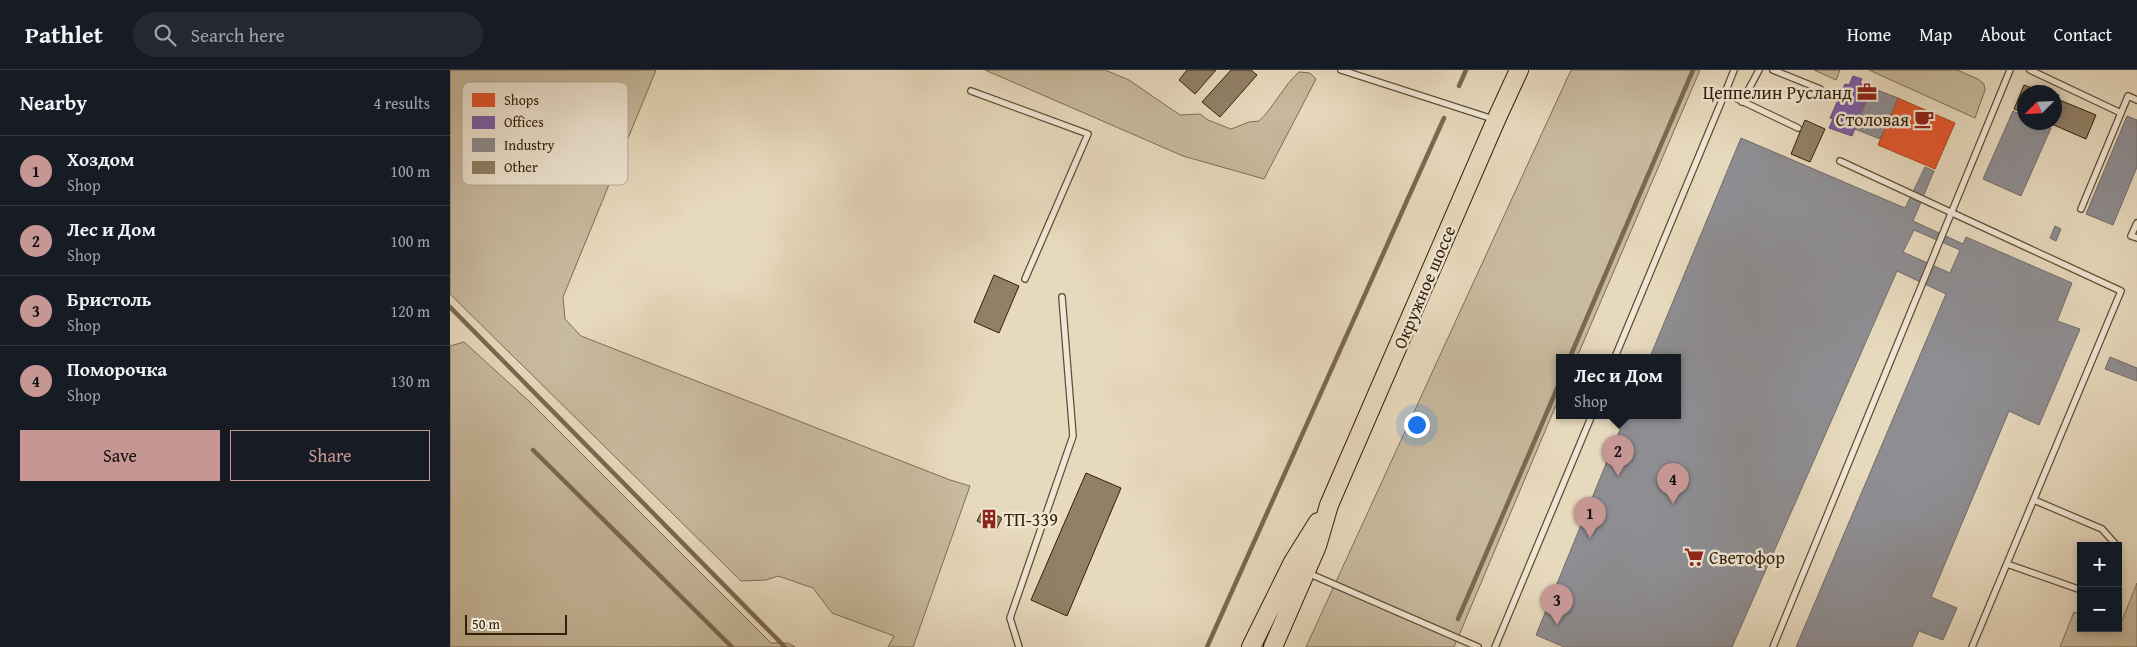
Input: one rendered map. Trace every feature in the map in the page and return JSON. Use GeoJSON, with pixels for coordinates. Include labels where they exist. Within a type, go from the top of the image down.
{"type":"FeatureCollection","features":[{"type":"Feature","properties":{"kind":"main road","name":"Окружное шоссе"},"geometry":{"type":"LineString","coordinates":[[1273,647],[1317,546],[1329,505],[1519,70]]}},
{"type":"Feature","properties":{"kind":"main road","name":"Окружное шоссе"},"geometry":{"type":"LineString","coordinates":[[1251,647],[1293,562],[1329,505]]}},
{"type":"Feature","properties":{"kind":"lane"},"geometry":{"type":"LineString","coordinates":[[1341,70],[1496,120]]}},
{"type":"Feature","properties":{"kind":"lane"},"geometry":{"type":"LineString","coordinates":[[1617,354],[1734,70]]}},
{"type":"Feature","properties":{"kind":"lane"},"geometry":{"type":"LineString","coordinates":[[1742,102],[1759,70]]}},
{"type":"Feature","properties":{"kind":"lane"},"geometry":{"type":"LineString","coordinates":[[1773,70],[1820,89]]}},
{"type":"Feature","properties":{"kind":"lane"},"geometry":{"type":"LineString","coordinates":[[1773,647],[2010,70]]}},
{"type":"Feature","properties":{"kind":"lane"},"geometry":{"type":"LineString","coordinates":[[2030,70],[2120,113]]}},
{"type":"Feature","properties":{"kind":"lane"},"geometry":{"type":"LineString","coordinates":[[971,91],[1088,134],[1025,278]]}},
{"type":"Feature","properties":{"kind":"lane"},"geometry":{"type":"LineString","coordinates":[[1725,93],[1798,128]]}},
{"type":"Feature","properties":{"kind":"lane"},"geometry":{"type":"LineString","coordinates":[[2081,210],[2128,96],[2137,100]]}},
{"type":"Feature","properties":{"kind":"lane"},"geometry":{"type":"LineString","coordinates":[[1840,161],[1952,211],[2121,291],[1972,647]]}},
{"type":"Feature","properties":{"kind":"lane"},"geometry":{"type":"LineString","coordinates":[[2137,222],[2132,236],[2137,238]]}},
{"type":"Feature","properties":{"kind":"lane"},"geometry":{"type":"LineString","coordinates":[[1019,647],[1010,618],[1073,436],[1062,297]]}},
{"type":"Feature","properties":{"kind":"lane"},"geometry":{"type":"LineString","coordinates":[[1495,647],[1590,419]]}},
{"type":"Feature","properties":{"kind":"lane"},"geometry":{"type":"LineString","coordinates":[[2034,500],[2102,530],[2113,542]]}},
{"type":"Feature","properties":{"kind":"lane"},"geometry":{"type":"LineString","coordinates":[[2007,564],[2077,589]]}},
{"type":"Feature","properties":{"kind":"lane"},"geometry":{"type":"LineString","coordinates":[[1306,572],[1478,647]]}},
{"type":"Feature","properties":{"kind":"shaded area"},"geometry":{"type":"Polygon","coordinates":[[[450,70],[656,70],[628,138],[628,82],[462,82],[462,185],[609,185],[563,297],[565,319],[581,336],[950,480],[970,486],[913,647],[888,647],[894,636],[832,613],[813,588],[778,576],[766,580],[741,581],[450,294],[450,70]]]}},
{"type":"Feature","properties":{"kind":"shaded area"},"geometry":{"type":"Polygon","coordinates":[[[985,70],[1105,70],[1129,80],[1180,115],[1200,114],[1208,120],[1231,129],[1249,122],[1259,121],[1288,83],[1299,72],[1310,73],[1316,79],[1264,179],[1183,156],[985,70]]]}},
{"type":"Feature","properties":{"kind":"shaded area"},"geometry":{"type":"Polygon","coordinates":[[[1571,70],[1700,70],[1578,354],[1556,354],[1556,405],[1454,647],[1306,647],[1571,70]]]}},
{"type":"Feature","properties":{"kind":"shaded area"},"geometry":{"type":"Polygon","coordinates":[[[1814,70],[1840,70],[1836,80],[1814,70]]]}},
{"type":"Feature","properties":{"kind":"shaded area"},"geometry":{"type":"Polygon","coordinates":[[[1869,70],[1957,70],[1978,79],[1984,84],[1985,90],[1975,118],[1869,70]]]}},
{"type":"Feature","properties":{"kind":"shaded area"},"geometry":{"type":"Polygon","coordinates":[[[464,342],[531,403],[771,643],[788,643],[795,647],[450,647],[450,346],[464,342]]]}},
{"type":"Feature","properties":{"kind":"shaded area"},"geometry":{"type":"Polygon","coordinates":[[[2137,583],[2137,647],[2060,647],[2074,612],[2077,613],[2077,632],[2122,632],[2122,620],[2137,583]]]}},
{"type":"Feature","properties":{"kind":"building: Shops"},"geometry":{"type":"Polygon","coordinates":[[[1898,98],[1955,123],[1935,169],[1878,145],[1898,98]]]}},
{"type":"Feature","properties":{"kind":"building: Offices"},"geometry":{"type":"Polygon","coordinates":[[[1853,76],[1862,79],[1860,83],[1872,88],[1852,136],[1829,128],[1833,119],[1830,118],[1845,84],[1849,85],[1853,76]]]}},
{"type":"Feature","properties":{"kind":"building: Industry"},"geometry":{"type":"Polygon","coordinates":[[[1872,88],[1898,98],[1880,139],[1855,129],[1872,88]]]}},
{"type":"Feature","properties":{"kind":"building: Industry"},"geometry":{"type":"Polygon","coordinates":[[[2013,111],[2017,113],[2017,130],[2050,130],[2021,196],[1983,179],[2013,111]]]}},
{"type":"Feature","properties":{"kind":"building: Industry"},"geometry":{"type":"Polygon","coordinates":[[[2127,116],[2137,120],[2137,167],[2113,225],[2086,214],[2127,116]]]}},
{"type":"Feature","properties":{"kind":"building: Industry"},"geometry":{"type":"Polygon","coordinates":[[[1741,138],[1905,208],[1925,167],[1934,171],[1913,221],[1963,244],[1966,237],[2072,283],[2057,321],[2080,329],[2039,425],[2009,411],[1931,597],[1957,608],[1943,640],[1919,631],[1912,647],[1796,647],[1946,294],[1897,271],[1732,647],[1564,647],[1536,635],[1624,419],[1681,419],[1681,354],[1651,354],[1741,138]],[[1914,230],[1903,252],[1950,273],[1960,250],[1914,230]]]}},
{"type":"Feature","properties":{"kind":"building: Industry"},"geometry":{"type":"Polygon","coordinates":[[[2055,226],[2061,229],[2056,241],[2050,238],[2055,226]]]}},
{"type":"Feature","properties":{"kind":"building: Industry"},"geometry":{"type":"Polygon","coordinates":[[[2110,357],[2137,368],[2137,381],[2105,369],[2110,357]]]}},
{"type":"Feature","properties":{"kind":"building: Other"},"geometry":{"type":"Polygon","coordinates":[[[1187,70],[1216,70],[1195,94],[1179,80],[1187,70]]]}},
{"type":"Feature","properties":{"kind":"building: Other"},"geometry":{"type":"Polygon","coordinates":[[[1231,70],[1251,70],[1257,75],[1220,117],[1202,102],[1231,70]]]}},
{"type":"Feature","properties":{"kind":"building: Other"},"geometry":{"type":"Polygon","coordinates":[[[2062,101],[2096,115],[2086,139],[2062,129],[2062,101]]]}},
{"type":"Feature","properties":{"kind":"building: Other"},"geometry":{"type":"Polygon","coordinates":[[[1805,120],[1825,129],[1810,162],[1791,154],[1805,120]]]}},
{"type":"Feature","properties":{"kind":"building: Other"},"geometry":{"type":"Polygon","coordinates":[[[994,275],[1019,286],[999,333],[974,322],[994,275]]]}},
{"type":"Feature","properties":{"kind":"building: Other"},"geometry":{"type":"Polygon","coordinates":[[[1086,473],[1121,488],[1067,616],[1031,600],[1086,473]]]}},
{"type":"Feature","properties":{"kind":"building: Other","name":"ТП-339"},"geometry":{"type":"Polygon","coordinates":[[[983,509],[1002,518],[996,530],[977,521],[983,509]]]}},
{"type":"Feature","properties":{"kind":"waterway"},"geometry":{"type":"LineString","coordinates":[[1459,86],[1466,70]]}},
{"type":"Feature","properties":{"kind":"waterway"},"geometry":{"type":"LineString","coordinates":[[1571,354],[1693,70]]}},
{"type":"Feature","properties":{"kind":"waterway"},"geometry":{"type":"LineString","coordinates":[[1207,647],[1444,118]]}},
{"type":"Feature","properties":{"kind":"waterway"},"geometry":{"type":"LineString","coordinates":[[450,307],[785,647]]}},
{"type":"Feature","properties":{"kind":"waterway"},"geometry":{"type":"LineString","coordinates":[[1458,619],[1556,391]]}},
{"type":"Feature","properties":{"kind":"waterway"},"geometry":{"type":"LineString","coordinates":[[533,450],[732,647]]}},
{"type":"Feature","properties":{"kind":"place","name":"Цеппелин Русланд"},"geometry":{"type":"Point","coordinates":[1867,92]}},
{"type":"Feature","properties":{"kind":"place","name":"Столовая"},"geometry":{"type":"Point","coordinates":[1924,119]}},
{"type":"Feature","properties":{"kind":"place","name":"Лес и Дом"},"geometry":{"type":"Point","coordinates":[1618,476]}},
{"type":"Feature","properties":{"kind":"place","name":"Поморочка"},"geometry":{"type":"Point","coordinates":[1673,504]}},
{"type":"Feature","properties":{"kind":"place","name":"ТП-339"},"geometry":{"type":"Point","coordinates":[989,519]}},
{"type":"Feature","properties":{"kind":"place","name":"Хоздом"},"geometry":{"type":"Point","coordinates":[1590,538]}},
{"type":"Feature","properties":{"kind":"place","name":"Светофор"},"geometry":{"type":"Point","coordinates":[1694,557]}},
{"type":"Feature","properties":{"kind":"place","name":"Бристоль"},"geometry":{"type":"Point","coordinates":[1557,625]}}]}
